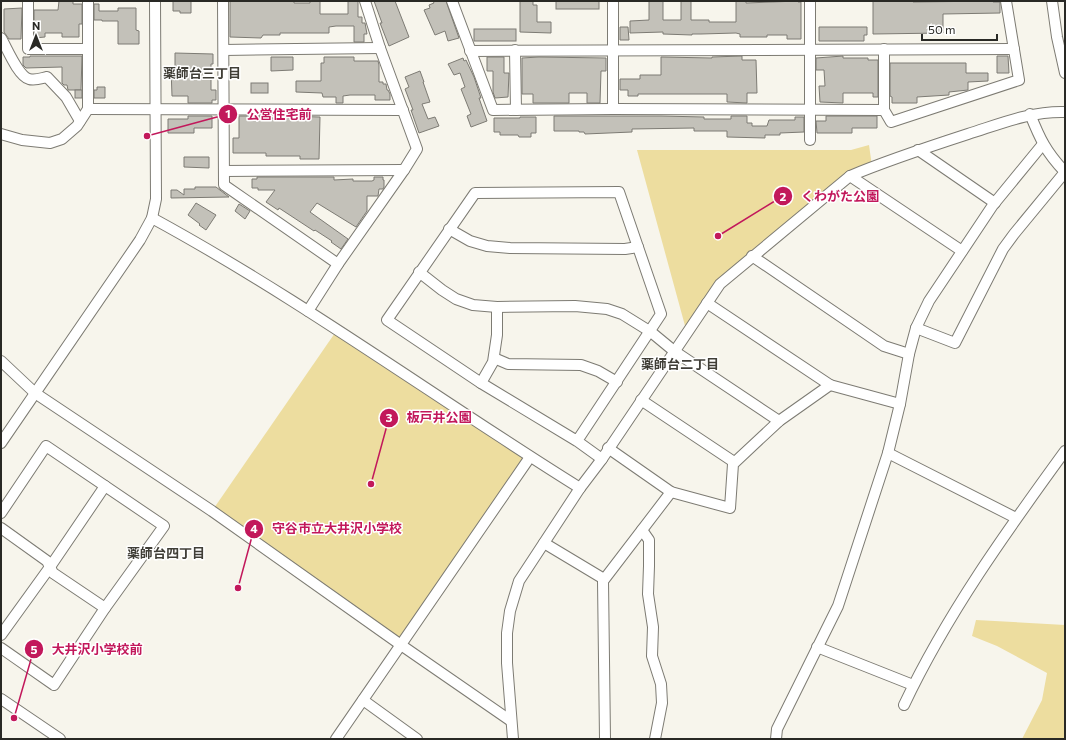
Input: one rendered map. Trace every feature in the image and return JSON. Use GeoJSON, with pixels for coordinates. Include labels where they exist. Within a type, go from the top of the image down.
{"type":"FeatureCollection","features":[{"type":"Feature","properties":{"kind":"street"},"geometry":{"type":"LineString","coordinates":[[28,1],[28,49],[88,49]]}},
{"type":"Feature","properties":{"kind":"street"},"geometry":{"type":"LineString","coordinates":[[1,136],[50,143],[62,139],[77,126],[88,110],[88,1]]}},
{"type":"Feature","properties":{"kind":"street"},"geometry":{"type":"LineString","coordinates":[[1,443],[140,240],[152,218],[156,199],[155,1]]}},
{"type":"Feature","properties":{"kind":"street"},"geometry":{"type":"LineString","coordinates":[[223,1],[224,185],[338,264]]}},
{"type":"Feature","properties":{"kind":"street"},"geometry":{"type":"LineString","coordinates":[[308,311],[338,264],[417,149],[380,48],[365,1]]}},
{"type":"Feature","properties":{"kind":"street"},"geometry":{"type":"LineString","coordinates":[[452,1],[493,110],[884,110]]}},
{"type":"Feature","properties":{"kind":"street"},"geometry":{"type":"LineString","coordinates":[[613,1],[613,109]]}},
{"type":"Feature","properties":{"kind":"street"},"geometry":{"type":"LineString","coordinates":[[810,1],[810,140]]}},
{"type":"Feature","properties":{"kind":"street"},"geometry":{"type":"LineString","coordinates":[[884,49],[884,110],[890,122],[1019,80],[1006,1]]}},
{"type":"Feature","properties":{"kind":"street"},"geometry":{"type":"LineString","coordinates":[[1052,1],[1061,37],[1065,73]]}},
{"type":"Feature","properties":{"kind":"street"},"geometry":{"type":"LineString","coordinates":[[1,38],[22,74],[28,79],[34,80],[47,77],[66,97],[80,120]]}},
{"type":"Feature","properties":{"kind":"street"},"geometry":{"type":"LineString","coordinates":[[224,50],[380,48]]}},
{"type":"Feature","properties":{"kind":"street"},"geometry":{"type":"LineString","coordinates":[[470,50],[809,50],[1014,48]]}},
{"type":"Feature","properties":{"kind":"street"},"geometry":{"type":"LineString","coordinates":[[515,50],[516,110]]}},
{"type":"Feature","properties":{"kind":"street"},"geometry":{"type":"LineString","coordinates":[[88,110],[403,110]]}},
{"type":"Feature","properties":{"kind":"street"},"geometry":{"type":"LineString","coordinates":[[513,739],[507,633],[510,611],[519,581],[580,488],[602,459],[720,284],[850,176],[918,150],[1030,114],[1065,112]]}},
{"type":"Feature","properties":{"kind":"street"},"geometry":{"type":"LineString","coordinates":[[916,328],[955,343],[1003,249],[1065,172],[1053,159],[1043,144],[1030,114]]}},
{"type":"Feature","properties":{"kind":"street"},"geometry":{"type":"LineString","coordinates":[[776,739],[777,729],[838,606],[888,453],[916,328],[929,300],[995,203],[1043,144]]}},
{"type":"Feature","properties":{"kind":"street"},"geometry":{"type":"LineString","coordinates":[[918,150],[995,203]]}},
{"type":"Feature","properties":{"kind":"street"},"geometry":{"type":"LineString","coordinates":[[224,171],[404,170]]}},
{"type":"Feature","properties":{"kind":"street"},"geometry":{"type":"LineString","coordinates":[[850,176],[962,251]]}},
{"type":"Feature","properties":{"kind":"street"},"geometry":{"type":"LineString","coordinates":[[576,441],[651,332],[661,314],[619,192],[475,192],[387,320],[481,383],[576,441],[602,459]]}},
{"type":"Feature","properties":{"kind":"street"},"geometry":{"type":"LineString","coordinates":[[152,218],[308,311],[530,457],[580,488]]}},
{"type":"Feature","properties":{"kind":"street"},"geometry":{"type":"LineString","coordinates":[[449,229],[470,241],[487,246],[510,248],[617,249],[638,247]]}},
{"type":"Feature","properties":{"kind":"street"},"geometry":{"type":"LineString","coordinates":[[752,256],[884,346],[909,354]]}},
{"type":"Feature","properties":{"kind":"street"},"geometry":{"type":"LineString","coordinates":[[419,272],[456,299],[473,305],[497,307],[575,306],[607,309],[622,314],[651,332],[674,351],[779,421]]}},
{"type":"Feature","properties":{"kind":"street"},"geometry":{"type":"LineString","coordinates":[[707,303],[830,385],[900,404]]}},
{"type":"Feature","properties":{"kind":"street"},"geometry":{"type":"LineString","coordinates":[[481,383],[494,358],[497,335],[497,307]]}},
{"type":"Feature","properties":{"kind":"street"},"geometry":{"type":"LineString","coordinates":[[494,358],[508,364],[581,365],[598,370],[617,382]]}},
{"type":"Feature","properties":{"kind":"street"},"geometry":{"type":"LineString","coordinates":[[1,362],[35,393],[216,514],[511,722]]}},
{"type":"Feature","properties":{"kind":"street"},"geometry":{"type":"LineString","coordinates":[[608,448],[671,492],[730,508],[734,462],[779,421],[830,385]]}},
{"type":"Feature","properties":{"kind":"street"},"geometry":{"type":"LineString","coordinates":[[641,400],[734,462]]}},
{"type":"Feature","properties":{"kind":"street"},"geometry":{"type":"LineString","coordinates":[[1,513],[46,446],[164,526],[105,608],[54,685],[1,648]]}},
{"type":"Feature","properties":{"kind":"street"},"geometry":{"type":"LineString","coordinates":[[904,705],[913,685],[967,590],[1016,518],[1065,451]]}},
{"type":"Feature","properties":{"kind":"street"},"geometry":{"type":"LineString","coordinates":[[888,453],[1016,518]]}},
{"type":"Feature","properties":{"kind":"street"},"geometry":{"type":"LineString","coordinates":[[336,739],[530,457]]}},
{"type":"Feature","properties":{"kind":"street"},"geometry":{"type":"LineString","coordinates":[[1,635],[50,567],[105,486]]}},
{"type":"Feature","properties":{"kind":"street"},"geometry":{"type":"LineString","coordinates":[[605,739],[603,581],[671,492]]}},
{"type":"Feature","properties":{"kind":"street"},"geometry":{"type":"LineString","coordinates":[[1,528],[47,561],[53,573],[105,608]]}},
{"type":"Feature","properties":{"kind":"street"},"geometry":{"type":"LineString","coordinates":[[642,530],[649,540],[650,566],[648,594],[653,627],[652,656],[661,684],[662,703],[655,739]]}},
{"type":"Feature","properties":{"kind":"street"},"geometry":{"type":"LineString","coordinates":[[544,543],[604,579]]}},
{"type":"Feature","properties":{"kind":"street"},"geometry":{"type":"LineString","coordinates":[[817,647],[913,685]]}},
{"type":"Feature","properties":{"kind":"street"},"geometry":{"type":"LineString","coordinates":[[1,699],[60,739]]}},
{"type":"Feature","properties":{"kind":"street"},"geometry":{"type":"LineString","coordinates":[[363,700],[417,739]]}},
{"type":"Feature","properties":{"kind":"shaded area"},"geometry":{"type":"Polygon","coordinates":[[[869,145],[872,166],[850,176],[720,284],[687,333],[637,150],[851,150],[869,145]]]}},
{"type":"Feature","properties":{"kind":"shaded area"},"geometry":{"type":"Polygon","coordinates":[[[337,330],[530,457],[401,645],[212,511],[337,330]]]}},
{"type":"Feature","properties":{"kind":"shaded area"},"geometry":{"type":"Polygon","coordinates":[[[976,620],[1065,625],[1065,739],[1022,739],[1042,700],[1047,673],[997,646],[972,636],[976,620]]]}},
{"type":"Feature","properties":{"kind":"building"},"geometry":{"type":"Polygon","coordinates":[[[59,1],[73,1],[73,4],[82,4],[82,24],[79,24],[79,37],[62,37],[62,33],[45,33],[45,37],[34,38],[34,10],[58,10],[59,1]]]}},
{"type":"Feature","properties":{"kind":"building"},"geometry":{"type":"Polygon","coordinates":[[[173,1],[191,1],[191,13],[180,13],[180,11],[173,11],[173,1]]]}},
{"type":"Feature","properties":{"kind":"building"},"geometry":{"type":"Polygon","coordinates":[[[230,1],[294,1],[294,3],[310,3],[310,1],[320,1],[320,14],[348,14],[348,1],[358,1],[358,17],[362,17],[362,23],[365,23],[367,34],[364,34],[364,42],[354,42],[354,26],[336,26],[329,27],[329,33],[280,33],[280,35],[263,35],[261,38],[230,37],[230,1]]]}},
{"type":"Feature","properties":{"kind":"building"},"geometry":{"type":"Polygon","coordinates":[[[374,1],[395,1],[409,37],[389,46],[380,23],[382,23],[374,1]]]}},
{"type":"Feature","properties":{"kind":"building"},"geometry":{"type":"Polygon","coordinates":[[[433,1],[446,1],[459,38],[448,41],[445,31],[435,35],[424,10],[430,8],[429,5],[434,3],[433,1]]]}},
{"type":"Feature","properties":{"kind":"building"},"geometry":{"type":"Polygon","coordinates":[[[520,1],[533,1],[533,5],[537,5],[537,22],[551,22],[551,33],[520,32],[520,1]]]}},
{"type":"Feature","properties":{"kind":"building"},"geometry":{"type":"Polygon","coordinates":[[[556,1],[599,1],[599,9],[556,9],[556,1]]]}},
{"type":"Feature","properties":{"kind":"building"},"geometry":{"type":"Polygon","coordinates":[[[649,1],[663,1],[663,20],[681,20],[681,1],[691,1],[691,20],[736,22],[736,1],[746,1],[746,3],[798,1],[801,2],[801,39],[787,39],[787,35],[740,37],[740,34],[736,33],[692,35],[663,34],[663,32],[630,33],[630,21],[649,20],[649,1]]]}},
{"type":"Feature","properties":{"kind":"building"},"geometry":{"type":"Polygon","coordinates":[[[873,1],[993,1],[1000,2],[1000,13],[943,14],[943,33],[873,34],[873,1]]]}},
{"type":"Feature","properties":{"kind":"building"},"geometry":{"type":"Polygon","coordinates":[[[94,4],[99,4],[99,11],[118,11],[118,8],[136,8],[136,30],[139,31],[139,44],[118,44],[118,21],[94,20],[94,4]]]}},
{"type":"Feature","properties":{"kind":"building"},"geometry":{"type":"Polygon","coordinates":[[[22,8],[21,39],[9,39],[4,32],[4,9],[22,8]]]}},
{"type":"Feature","properties":{"kind":"building"},"geometry":{"type":"Polygon","coordinates":[[[620,27],[628,27],[629,40],[620,40],[620,27]]]}},
{"type":"Feature","properties":{"kind":"building"},"geometry":{"type":"Polygon","coordinates":[[[819,27],[867,27],[867,35],[864,35],[864,41],[819,41],[819,27]]]}},
{"type":"Feature","properties":{"kind":"building"},"geometry":{"type":"Polygon","coordinates":[[[474,29],[516,29],[516,41],[474,41],[474,29]]]}},
{"type":"Feature","properties":{"kind":"building"},"geometry":{"type":"Polygon","coordinates":[[[175,53],[213,54],[213,64],[211,64],[211,90],[216,90],[216,100],[212,100],[212,103],[188,103],[188,96],[172,96],[171,68],[175,68],[175,53]]]}},
{"type":"Feature","properties":{"kind":"building"},"geometry":{"type":"Polygon","coordinates":[[[82,56],[81,90],[68,90],[67,85],[62,83],[62,67],[26,68],[23,65],[23,57],[82,56]]]}},
{"type":"Feature","properties":{"kind":"building"},"geometry":{"type":"Polygon","coordinates":[[[742,56],[742,60],[756,60],[757,93],[747,93],[747,103],[727,102],[727,94],[638,94],[638,96],[628,96],[628,90],[620,90],[620,79],[640,79],[640,75],[661,75],[661,57],[712,58],[742,56]]]}},
{"type":"Feature","properties":{"kind":"building"},"geometry":{"type":"Polygon","coordinates":[[[843,56],[843,58],[868,58],[868,60],[878,60],[878,97],[873,97],[873,93],[843,93],[843,103],[820,102],[819,86],[825,86],[824,70],[816,70],[816,58],[843,56]]]}},
{"type":"Feature","properties":{"kind":"building"},"geometry":{"type":"Polygon","coordinates":[[[997,56],[1008,56],[1009,73],[997,73],[997,56]]]}},
{"type":"Feature","properties":{"kind":"building"},"geometry":{"type":"Polygon","coordinates":[[[271,57],[293,57],[293,70],[271,71],[271,57]]]}},
{"type":"Feature","properties":{"kind":"building"},"geometry":{"type":"Polygon","coordinates":[[[324,57],[354,57],[354,61],[378,61],[379,82],[386,84],[387,90],[390,94],[390,100],[375,100],[375,95],[350,95],[343,96],[343,103],[336,103],[336,97],[323,97],[322,93],[296,92],[296,81],[321,81],[321,63],[324,63],[324,57]]]}},
{"type":"Feature","properties":{"kind":"building"},"geometry":{"type":"Polygon","coordinates":[[[487,57],[504,57],[504,73],[509,73],[508,97],[495,98],[493,92],[493,71],[487,71],[487,57]]]}},
{"type":"Feature","properties":{"kind":"building"},"geometry":{"type":"Polygon","coordinates":[[[463,58],[464,61],[466,60],[474,77],[487,121],[471,127],[467,116],[471,114],[461,89],[465,87],[460,73],[454,75],[448,64],[463,58]]]}},
{"type":"Feature","properties":{"kind":"building"},"geometry":{"type":"Polygon","coordinates":[[[522,58],[606,58],[606,71],[601,71],[600,103],[587,103],[587,93],[569,93],[569,103],[533,103],[533,94],[522,94],[522,58]]]}},
{"type":"Feature","properties":{"kind":"building"},"geometry":{"type":"Polygon","coordinates":[[[890,63],[966,63],[966,73],[988,73],[988,81],[968,82],[968,90],[949,92],[949,95],[917,97],[917,103],[892,103],[892,97],[890,96],[890,63]]]}},
{"type":"Feature","properties":{"kind":"building"},"geometry":{"type":"Polygon","coordinates":[[[420,71],[430,102],[422,104],[428,119],[435,117],[439,126],[419,133],[411,110],[413,110],[405,89],[409,87],[405,77],[420,71]]]}},
{"type":"Feature","properties":{"kind":"building"},"geometry":{"type":"Polygon","coordinates":[[[251,83],[268,83],[268,93],[251,93],[251,83]]]}},
{"type":"Feature","properties":{"kind":"building"},"geometry":{"type":"Polygon","coordinates":[[[97,87],[105,87],[105,98],[94,98],[94,90],[97,90],[97,87]]]}},
{"type":"Feature","properties":{"kind":"building"},"geometry":{"type":"Polygon","coordinates":[[[75,90],[82,90],[82,98],[75,98],[75,90]]]}},
{"type":"Feature","properties":{"kind":"building"},"geometry":{"type":"Polygon","coordinates":[[[188,116],[212,116],[212,128],[194,128],[194,133],[168,133],[168,119],[188,119],[188,116]]]}},
{"type":"Feature","properties":{"kind":"building"},"geometry":{"type":"Polygon","coordinates":[[[239,116],[263,116],[263,118],[283,118],[283,116],[320,117],[319,159],[300,159],[300,156],[266,156],[266,153],[233,153],[233,138],[239,138],[239,116]]]}},
{"type":"Feature","properties":{"kind":"building"},"geometry":{"type":"Polygon","coordinates":[[[554,116],[661,116],[731,119],[731,116],[747,116],[747,123],[752,123],[752,126],[767,126],[769,120],[795,120],[795,117],[804,117],[804,132],[765,135],[765,138],[727,137],[727,131],[694,131],[694,128],[632,129],[632,132],[585,134],[584,132],[579,131],[554,131],[554,116]]]}},
{"type":"Feature","properties":{"kind":"building"},"geometry":{"type":"Polygon","coordinates":[[[826,116],[877,116],[877,128],[852,128],[852,133],[817,133],[816,121],[826,121],[826,116]]]}},
{"type":"Feature","properties":{"kind":"building"},"geometry":{"type":"Polygon","coordinates":[[[536,117],[536,133],[531,133],[531,137],[500,135],[500,132],[494,132],[494,118],[536,117]]]}},
{"type":"Feature","properties":{"kind":"building"},"geometry":{"type":"Polygon","coordinates":[[[184,157],[209,157],[209,168],[184,167],[184,157]]]}},
{"type":"Feature","properties":{"kind":"building"},"geometry":{"type":"Polygon","coordinates":[[[257,177],[334,177],[334,180],[353,179],[353,181],[372,181],[374,180],[374,177],[383,177],[384,187],[383,189],[379,189],[378,196],[367,196],[367,211],[356,227],[317,203],[310,212],[348,239],[341,249],[315,230],[314,231],[279,208],[278,210],[266,202],[275,190],[258,190],[258,188],[252,188],[252,179],[257,179],[257,177]]]}},
{"type":"Feature","properties":{"kind":"building"},"geometry":{"type":"Polygon","coordinates":[[[195,187],[216,187],[229,197],[171,198],[171,190],[177,190],[184,195],[184,189],[195,189],[195,187]]]}},
{"type":"Feature","properties":{"kind":"building"},"geometry":{"type":"Polygon","coordinates":[[[196,203],[216,215],[206,230],[188,215],[196,203]]]}},
{"type":"Feature","properties":{"kind":"building"},"geometry":{"type":"Polygon","coordinates":[[[239,204],[250,211],[245,219],[235,211],[239,204]]]}},
{"type":"Feature","properties":{"kind":"place","name":"公営住宅前"},"geometry":{"type":"Point","coordinates":[147,136]}},
{"type":"Feature","properties":{"kind":"place","name":"くわがた公園"},"geometry":{"type":"Point","coordinates":[718,236]}},
{"type":"Feature","properties":{"kind":"place","name":"板戸井公園"},"geometry":{"type":"Point","coordinates":[371,484]}},
{"type":"Feature","properties":{"kind":"place","name":"守谷市立大井沢小学校"},"geometry":{"type":"Point","coordinates":[238,588]}},
{"type":"Feature","properties":{"kind":"place","name":"大井沢小学校前"},"geometry":{"type":"Point","coordinates":[14,718]}},
{"type":"Feature","properties":{"kind":"district","name":"薬師台三丁目"},"geometry":{"type":"Point","coordinates":[202,73]}},
{"type":"Feature","properties":{"kind":"district","name":"薬師台二丁目"},"geometry":{"type":"Point","coordinates":[680,364]}},
{"type":"Feature","properties":{"kind":"district","name":"薬師台四丁目"},"geometry":{"type":"Point","coordinates":[166,553]}}]}
